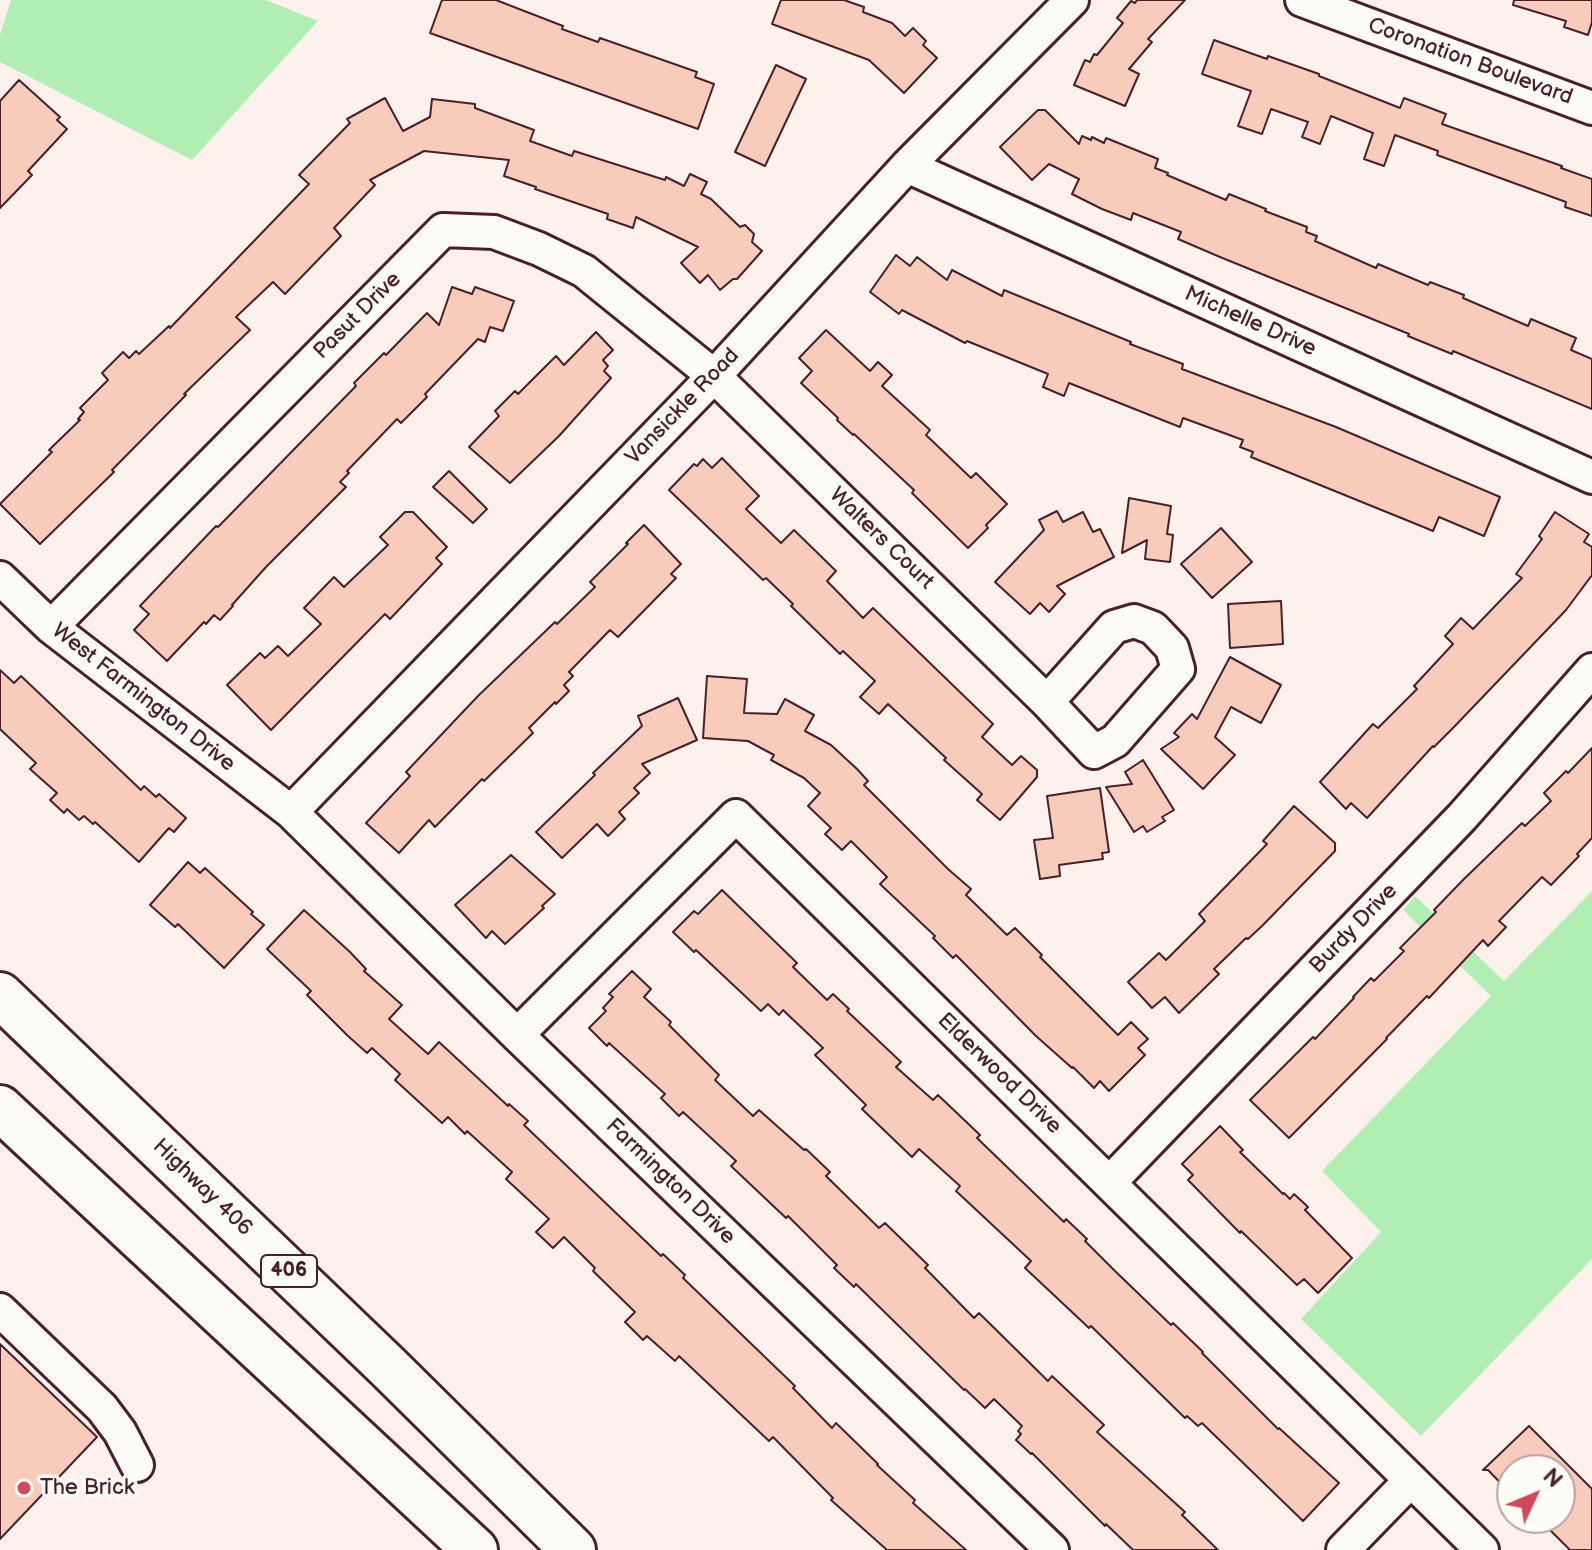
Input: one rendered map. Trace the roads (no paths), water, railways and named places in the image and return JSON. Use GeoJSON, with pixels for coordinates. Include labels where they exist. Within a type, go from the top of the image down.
{"type":"FeatureCollection","features":[{"type":"Feature","properties":{"kind":"highway","name":"Highway 406"},"geometry":{"type":"LineString","coordinates":[[0,995],[388,1367],[573,1550]]}},
{"type":"Feature","properties":{"kind":"highway"},"geometry":{"type":"LineString","coordinates":[[0,1108],[475,1550]]}},
{"type":"Feature","properties":{"kind":"street","name":"Vansickle Road"},"geometry":{"type":"LineString","coordinates":[[291,812],[714,376],[907,166],[1072,0]]}},
{"type":"Feature","properties":{"kind":"street","name":"Coronation Boulevard"},"geometry":{"type":"LineString","coordinates":[[1302,0],[1592,108]]}},
{"type":"Feature","properties":{"kind":"street","name":"Michelle Drive"},"geometry":{"type":"LineString","coordinates":[[907,166],[1592,477]]}},
{"type":"Feature","properties":{"kind":"street","name":"Pasut Drive"},"geometry":{"type":"LineString","coordinates":[[51,627],[443,230],[494,232],[584,271],[714,376]]}},
{"type":"Feature","properties":{"kind":"street","name":"Walters Court"},"geometry":{"type":"LineString","coordinates":[[714,376],[1047,702]]}},
{"type":"Feature","properties":{"kind":"street","name":"West Farmington Drive"},"geometry":{"type":"LineString","coordinates":[[0,578],[51,627],[291,812]]}},
{"type":"Feature","properties":{"kind":"street","name":"Burdy Drive"},"geometry":{"type":"LineString","coordinates":[[1110,1182],[1462,817],[1592,670]]}},
{"type":"Feature","properties":{"kind":"street","name":"Farmington Drive"},"geometry":{"type":"LineString","coordinates":[[291,812],[517,1035],[1052,1550]]}},
{"type":"Feature","properties":{"kind":"street","name":"Elderwood Drive"},"geometry":{"type":"LineString","coordinates":[[517,1035],[736,816],[1482,1550]]}},
{"type":"Feature","properties":{"kind":"street"},"geometry":{"type":"LineString","coordinates":[[0,1310],[102,1408],[120,1432],[137,1465]]}},
{"type":"Feature","properties":{"kind":"street"},"geometry":{"type":"LineString","coordinates":[[1343,1550],[1411,1480]]}},
{"type":"Feature","properties":{"kind":"place","name":"The Brick"},"geometry":{"type":"Point","coordinates":[24,1488]}}]}
